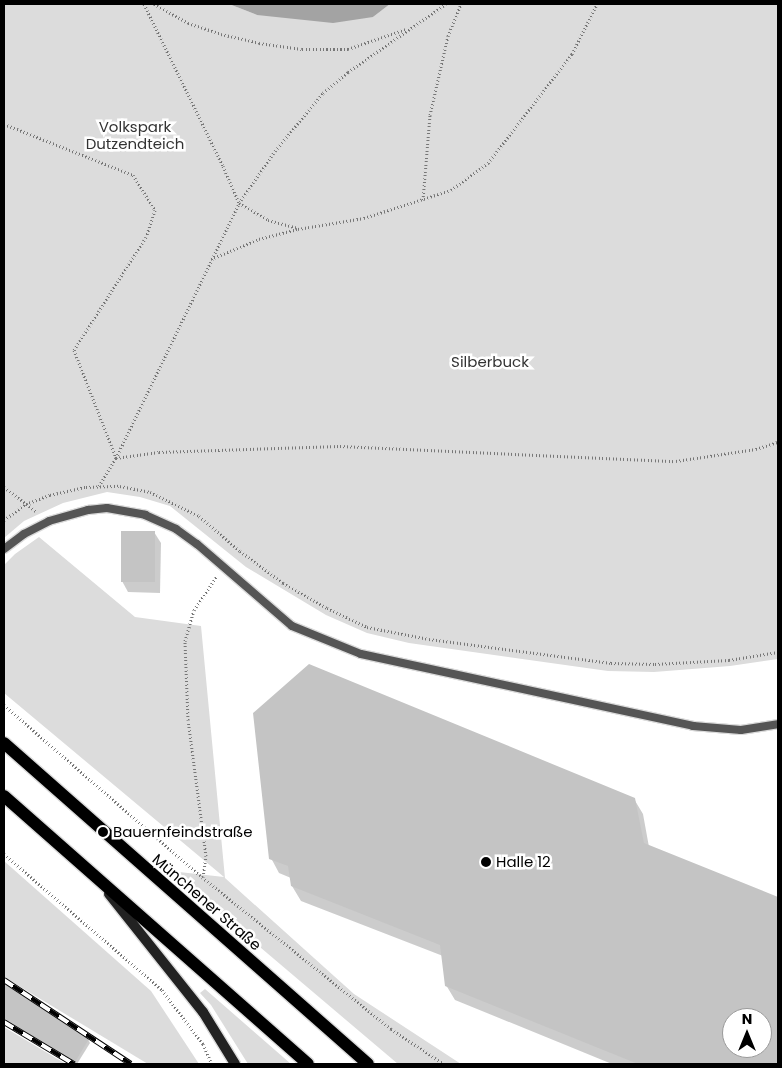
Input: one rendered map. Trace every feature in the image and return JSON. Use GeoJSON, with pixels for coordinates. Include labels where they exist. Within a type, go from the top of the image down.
{"type":"FeatureCollection","features":[{"type":"Feature","properties":{"kind":"main road","name":"Münchener Straße"},"geometry":{"type":"LineString","coordinates":[[4,743],[368,1064]]}},
{"type":"Feature","properties":{"kind":"main road"},"geometry":{"type":"LineString","coordinates":[[4,796],[308,1064]]}},
{"type":"Feature","properties":{"kind":"main road"},"geometry":{"type":"LineString","coordinates":[[98,880],[203,1012],[235,1064]]}},
{"type":"Feature","properties":{"kind":"lane"},"geometry":{"type":"LineString","coordinates":[[4,548],[24,534],[49,521],[88,510],[107,508],[145,515],[176,529],[225,567],[292,626],[361,654],[693,726],[741,730],[778,724]]}},
{"type":"Feature","properties":{"kind":"path"},"geometry":{"type":"LineString","coordinates":[[144,4],[223,166],[239,203],[268,220],[298,229]]}},
{"type":"Feature","properties":{"kind":"path"},"geometry":{"type":"LineString","coordinates":[[154,4],[188,23],[221,34],[260,43],[302,49],[348,49],[377,41],[411,27]]}},
{"type":"Feature","properties":{"kind":"path"},"geometry":{"type":"LineString","coordinates":[[99,486],[116,458],[239,203],[295,125],[323,94],[411,27],[446,4]]}},
{"type":"Feature","properties":{"kind":"path"},"geometry":{"type":"LineString","coordinates":[[422,200],[430,115],[448,36],[461,4]]}},
{"type":"Feature","properties":{"kind":"path"},"geometry":{"type":"LineString","coordinates":[[211,259],[259,239],[298,229],[364,218],[451,190],[488,163],[572,54],[597,4]]}},
{"type":"Feature","properties":{"kind":"path"},"geometry":{"type":"LineString","coordinates":[[4,124],[133,175],[155,210],[146,237],[74,350],[116,458]]}},
{"type":"Feature","properties":{"kind":"path"},"geometry":{"type":"LineString","coordinates":[[116,458],[160,452],[340,446],[676,461],[756,449],[778,442]]}},
{"type":"Feature","properties":{"kind":"path"},"geometry":{"type":"LineString","coordinates":[[4,520],[26,504],[72,489],[120,486],[174,502],[199,516],[240,551],[283,583],[327,608],[367,627],[430,639],[611,663],[655,664],[729,660],[778,652]]}},
{"type":"Feature","properties":{"kind":"path"},"geometry":{"type":"LineString","coordinates":[[4,487],[49,521]]}},
{"type":"Feature","properties":{"kind":"path"},"geometry":{"type":"LineString","coordinates":[[202,877],[206,856],[188,720],[185,641],[194,610],[207,588],[240,551]]}},
{"type":"Feature","properties":{"kind":"path","name":"Münchener Straße"},"geometry":{"type":"LineString","coordinates":[[4,705],[202,877],[391,1029],[444,1064]]}},
{"type":"Feature","properties":{"kind":"path"},"geometry":{"type":"LineString","coordinates":[[4,854],[162,990],[203,1044],[212,1064]]}},
{"type":"Feature","properties":{"kind":"green space","name":"Silberbuck"},"geometry":{"type":"Polygon","coordinates":[[[4,4],[229,4],[257,15],[373,17],[390,4],[778,4],[778,659],[730,666],[654,672],[608,671],[409,643],[367,633],[326,615],[246,567],[170,506],[140,497],[107,492],[63,503],[24,521],[4,538],[4,4]]]}},
{"type":"Feature","properties":{"kind":"green space"},"geometry":{"type":"Polygon","coordinates":[[[39,537],[135,617],[201,626],[225,878],[354,994],[461,1064],[398,1064],[170,871],[224,877],[4,693],[4,565],[15,554],[39,537]]]}},
{"type":"Feature","properties":{"kind":"green space"},"geometry":{"type":"Polygon","coordinates":[[[4,861],[151,991],[199,1064],[148,1064],[4,977],[4,861]]]}},
{"type":"Feature","properties":{"kind":"green space"},"geometry":{"type":"Polygon","coordinates":[[[205,989],[291,1064],[248,1064],[211,1005],[200,993],[205,989]]]}},
{"type":"Feature","properties":{"kind":"green space"},"geometry":{"type":"Polygon","coordinates":[[[4,1027],[66,1064],[4,1064],[4,1027]]]}},
{"type":"Feature","properties":{"kind":"shaded area"},"geometry":{"type":"Polygon","coordinates":[[[229,4],[390,4],[373,17],[333,23],[257,15],[229,4]]]}},
{"type":"Feature","properties":{"kind":"building"},"geometry":{"type":"Polygon","coordinates":[[[121,531],[155,531],[155,582],[121,582],[121,531]]]}},
{"type":"Feature","properties":{"kind":"building","name":"Halle 12"},"geometry":{"type":"Polygon","coordinates":[[[309,664],[635,798],[644,843],[778,897],[778,1064],[638,1064],[445,986],[440,945],[291,886],[288,866],[269,859],[253,713],[309,664]]]}},
{"type":"Feature","properties":{"kind":"building"},"geometry":{"type":"Polygon","coordinates":[[[4,982],[89,1039],[75,1062],[4,1018],[4,982]]]}},
{"type":"Feature","properties":{"kind":"railway"},"geometry":{"type":"LineString","coordinates":[[4,980],[131,1064]]}},
{"type":"Feature","properties":{"kind":"railway"},"geometry":{"type":"LineString","coordinates":[[4,1022],[74,1064]]}},
{"type":"Feature","properties":{"kind":"place","name":"Bauernfeindstraße"},"geometry":{"type":"Point","coordinates":[103,832]}},
{"type":"Feature","properties":{"kind":"place","name":"Halle 12"},"geometry":{"type":"Point","coordinates":[486,862]}},
{"type":"Feature","properties":{"kind":"park label","name":"Volkspark Dutzendteich"},"geometry":{"type":"Point","coordinates":[135,134]}}]}
